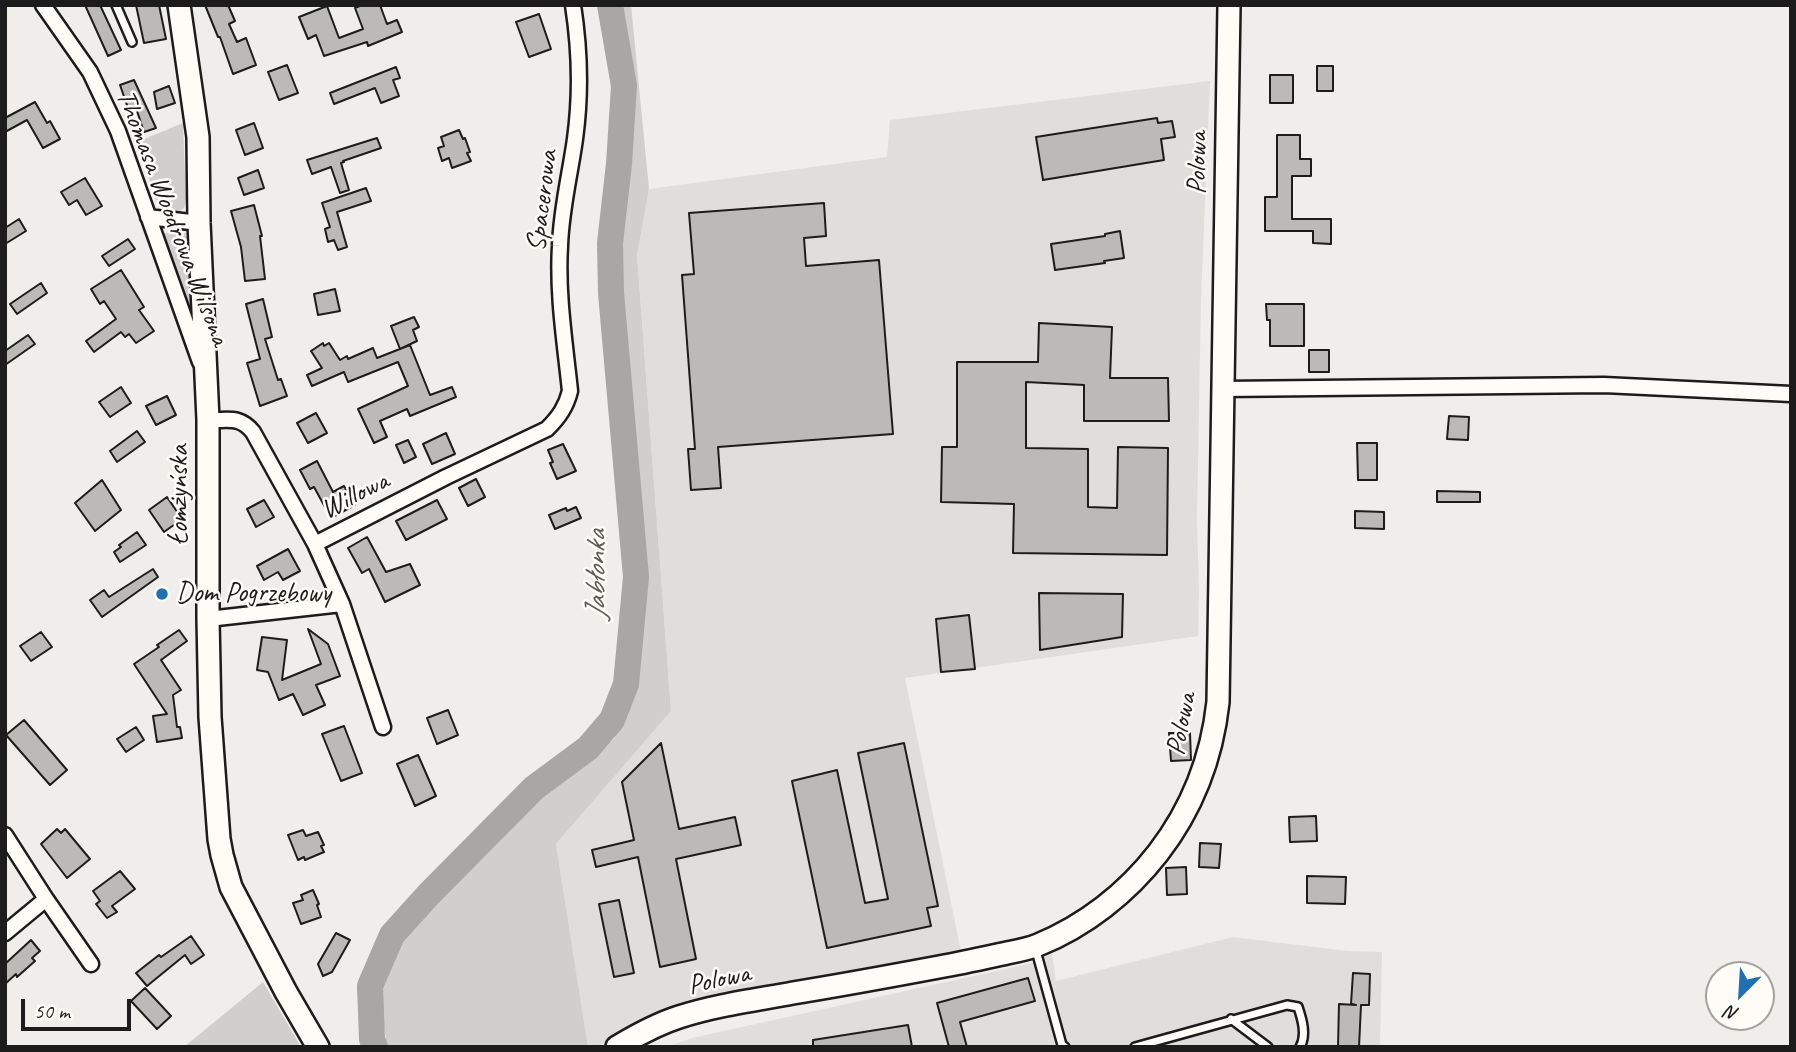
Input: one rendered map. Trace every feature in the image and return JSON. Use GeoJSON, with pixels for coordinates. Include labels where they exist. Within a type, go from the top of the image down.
{"type":"FeatureCollection","features":[{"type":"Feature","properties":{"kind":"street","name":"Thomasa Woodrowa Wilsona"},"geometry":{"type":"LineString","coordinates":[[43,5],[90,72],[118,131],[207,380]]}},
{"type":"Feature","properties":{"kind":"street","name":"Łomżyńska"},"geometry":{"type":"LineString","coordinates":[[179,5],[198,137],[208,419],[210,717],[219,839],[231,887],[318,1047]]}},
{"type":"Feature","properties":{"kind":"street","name":"Spacerowa"},"geometry":{"type":"LineString","coordinates":[[567,403],[570,391],[559,289],[559,255],[579,102],[579,65],[573,5]]}},
{"type":"Feature","properties":{"kind":"street","name":"Polowa"},"geometry":{"type":"LineString","coordinates":[[617,1047],[679,1017],[721,1006],[973,961],[1035,946],[1060,935],[1104,907],[1127,888],[1170,838],[1192,798],[1208,756],[1218,702],[1229,5]]}},
{"type":"Feature","properties":{"kind":"street"},"geometry":{"type":"LineString","coordinates":[[148,217],[199,223]]}},
{"type":"Feature","properties":{"kind":"street"},"geometry":{"type":"LineString","coordinates":[[1223,389],[1604,385],[1791,394]]}},
{"type":"Feature","properties":{"kind":"street","name":"Willowa"},"geometry":{"type":"LineString","coordinates":[[208,419],[237,420],[246,424],[253,432],[315,544],[547,429],[559,417],[567,403]]}},
{"type":"Feature","properties":{"kind":"street"},"geometry":{"type":"LineString","coordinates":[[315,544],[342,604],[383,727]]}},
{"type":"Feature","properties":{"kind":"street"},"geometry":{"type":"LineString","coordinates":[[208,619],[342,604]]}},
{"type":"Feature","properties":{"kind":"street"},"geometry":{"type":"LineString","coordinates":[[5,835],[90,964]]}},
{"type":"Feature","properties":{"kind":"street"},"geometry":{"type":"LineString","coordinates":[[5,933],[46,899]]}},
{"type":"Feature","properties":{"kind":"lane"},"geometry":{"type":"LineString","coordinates":[[116,5],[132,42]]}},
{"type":"Feature","properties":{"kind":"lane"},"geometry":{"type":"LineString","coordinates":[[1035,946],[1062,1045],[1065,1047]]}},
{"type":"Feature","properties":{"kind":"lane"},"geometry":{"type":"LineString","coordinates":[[1135,1047],[1287,1005],[1298,1007],[1303,1021],[1303,1043],[1300,1047]]}},
{"type":"Feature","properties":{"kind":"lane"},"geometry":{"type":"LineString","coordinates":[[1231,1019],[1268,1047]]}},
{"type":"Feature","properties":{"kind":"shaded area"},"geometry":{"type":"Polygon","coordinates":[[[619,5],[631,5],[649,189],[637,255],[671,711],[556,844],[588,1047],[387,1047],[379,990],[394,954],[424,911],[548,792],[614,739],[633,701],[644,616],[617,260],[618,223],[631,159],[632,89],[619,5]]]}},
{"type":"Feature","properties":{"kind":"shaded area"},"geometry":{"type":"Polygon","coordinates":[[[1210,81],[1201,298],[1198,636],[905,678],[962,956],[622,1033],[597,1047],[588,1047],[556,844],[671,711],[637,254],[649,189],[887,157],[890,120],[1210,81]]]}},
{"type":"Feature","properties":{"kind":"shaded area"},"geometry":{"type":"Polygon","coordinates":[[[183,123],[186,201],[184,208],[178,213],[171,212],[156,200],[137,142],[183,123]]]}},
{"type":"Feature","properties":{"kind":"shaded area"},"geometry":{"type":"Polygon","coordinates":[[[163,233],[190,233],[191,317],[188,309],[163,233]]]}},
{"type":"Feature","properties":{"kind":"shaded area"},"geometry":{"type":"Polygon","coordinates":[[[1233,937],[1347,951],[1382,952],[1380,1047],[667,1047],[692,1038],[1028,964],[1052,954],[1056,981],[1233,937]]]}},
{"type":"Feature","properties":{"kind":"shaded area"},"geometry":{"type":"Polygon","coordinates":[[[263,982],[301,1047],[184,1047],[263,982]]]}},
{"type":"Feature","properties":{"kind":"building"},"geometry":{"type":"Polygon","coordinates":[[[85,5],[100,5],[121,50],[108,56],[85,5]]]}},
{"type":"Feature","properties":{"kind":"building"},"geometry":{"type":"Polygon","coordinates":[[[136,5],[159,5],[166,39],[144,43],[136,5]]]}},
{"type":"Feature","properties":{"kind":"building"},"geometry":{"type":"Polygon","coordinates":[[[205,5],[228,5],[235,21],[229,24],[237,42],[246,38],[256,65],[233,74],[205,5]]]}},
{"type":"Feature","properties":{"kind":"building"},"geometry":{"type":"Polygon","coordinates":[[[362,5],[380,5],[387,24],[397,20],[402,32],[368,46],[367,42],[324,56],[316,35],[308,39],[299,17],[327,6],[339,38],[363,29],[355,8],[362,5]]]}},
{"type":"Feature","properties":{"kind":"building"},"geometry":{"type":"Polygon","coordinates":[[[539,14],[551,49],[529,57],[516,22],[539,14]]]}},
{"type":"Feature","properties":{"kind":"building"},"geometry":{"type":"Polygon","coordinates":[[[287,65],[298,93],[279,100],[268,72],[287,65]]]}},
{"type":"Feature","properties":{"kind":"building"},"geometry":{"type":"Polygon","coordinates":[[[1317,66],[1333,66],[1333,91],[1317,91],[1317,66]]]}},
{"type":"Feature","properties":{"kind":"building"},"geometry":{"type":"Polygon","coordinates":[[[396,67],[400,78],[393,80],[399,96],[381,103],[375,88],[334,104],[330,93],[396,67]]]}},
{"type":"Feature","properties":{"kind":"building"},"geometry":{"type":"Polygon","coordinates":[[[1270,75],[1293,75],[1293,103],[1270,103],[1270,75]]]}},
{"type":"Feature","properties":{"kind":"building"},"geometry":{"type":"Polygon","coordinates":[[[134,80],[156,128],[144,132],[136,108],[129,111],[120,85],[134,80]]]}},
{"type":"Feature","properties":{"kind":"building"},"geometry":{"type":"Polygon","coordinates":[[[169,86],[175,103],[157,109],[154,92],[169,86]]]}},
{"type":"Feature","properties":{"kind":"building"},"geometry":{"type":"Polygon","coordinates":[[[35,102],[60,139],[43,148],[27,120],[5,132],[5,118],[35,102]]]}},
{"type":"Feature","properties":{"kind":"building"},"geometry":{"type":"Polygon","coordinates":[[[1157,118],[1158,123],[1172,121],[1175,137],[1161,139],[1164,160],[1043,180],[1036,137],[1157,118]]]}},
{"type":"Feature","properties":{"kind":"building"},"geometry":{"type":"Polygon","coordinates":[[[254,123],[263,148],[245,155],[236,130],[254,123]]]}},
{"type":"Feature","properties":{"kind":"building"},"geometry":{"type":"Polygon","coordinates":[[[459,130],[463,139],[465,138],[471,161],[452,168],[449,158],[442,161],[438,148],[444,146],[441,137],[459,130]]]}},
{"type":"Feature","properties":{"kind":"building"},"geometry":{"type":"Polygon","coordinates":[[[1277,135],[1300,135],[1300,159],[1311,159],[1311,176],[1292,176],[1292,219],[1331,219],[1331,244],[1313,243],[1313,231],[1265,231],[1265,197],[1277,197],[1277,135]]]}},
{"type":"Feature","properties":{"kind":"building"},"geometry":{"type":"Polygon","coordinates":[[[377,138],[381,148],[341,163],[349,190],[340,193],[331,167],[312,174],[307,160],[377,138]]]}},
{"type":"Feature","properties":{"kind":"building"},"geometry":{"type":"Polygon","coordinates":[[[258,170],[264,188],[244,195],[238,178],[258,170]]]}},
{"type":"Feature","properties":{"kind":"building"},"geometry":{"type":"Polygon","coordinates":[[[85,178],[102,206],[86,215],[77,200],[69,205],[61,192],[85,178]]]}},
{"type":"Feature","properties":{"kind":"building"},"geometry":{"type":"Polygon","coordinates":[[[366,188],[371,201],[337,212],[347,247],[338,250],[334,240],[328,242],[325,229],[330,227],[322,203],[366,188]]]}},
{"type":"Feature","properties":{"kind":"building"},"geometry":{"type":"Polygon","coordinates":[[[824,203],[826,236],[804,238],[806,266],[879,260],[893,434],[718,447],[721,488],[691,490],[688,449],[695,449],[682,275],[694,274],[689,213],[824,203]]]}},
{"type":"Feature","properties":{"kind":"building"},"geometry":{"type":"Polygon","coordinates":[[[254,205],[262,236],[265,279],[245,281],[241,247],[231,211],[254,205]]]}},
{"type":"Feature","properties":{"kind":"building"},"geometry":{"type":"Polygon","coordinates":[[[19,219],[26,231],[5,244],[5,228],[19,219]]]}},
{"type":"Feature","properties":{"kind":"building"},"geometry":{"type":"Polygon","coordinates":[[[1120,231],[1124,258],[1055,270],[1051,244],[1105,236],[1120,231]]]}},
{"type":"Feature","properties":{"kind":"building"},"geometry":{"type":"Polygon","coordinates":[[[128,239],[135,249],[109,266],[102,256],[128,239]]]}},
{"type":"Feature","properties":{"kind":"building"},"geometry":{"type":"Polygon","coordinates":[[[121,270],[144,307],[139,310],[154,331],[136,343],[129,334],[125,337],[121,332],[94,352],[86,341],[116,319],[104,301],[100,304],[91,289],[121,270]]]}},
{"type":"Feature","properties":{"kind":"building"},"geometry":{"type":"Polygon","coordinates":[[[41,283],[47,293],[17,314],[10,304],[41,283]]]}},
{"type":"Feature","properties":{"kind":"building"},"geometry":{"type":"Polygon","coordinates":[[[335,289],[340,311],[318,315],[314,294],[335,289]]]}},
{"type":"Feature","properties":{"kind":"building"},"geometry":{"type":"Polygon","coordinates":[[[263,299],[272,337],[265,339],[278,380],[281,379],[287,396],[260,406],[247,363],[260,359],[246,304],[263,299]]]}},
{"type":"Feature","properties":{"kind":"building"},"geometry":{"type":"Polygon","coordinates":[[[1266,304],[1304,304],[1304,346],[1270,346],[1270,320],[1267,320],[1266,304]]]}},
{"type":"Feature","properties":{"kind":"building"},"geometry":{"type":"Polygon","coordinates":[[[414,317],[419,327],[413,330],[417,341],[400,349],[391,326],[414,317]]]}},
{"type":"Feature","properties":{"kind":"building"},"geometry":{"type":"Polygon","coordinates":[[[1039,323],[1112,327],[1110,378],[1168,378],[1169,421],[1084,421],[1084,385],[1026,382],[1026,448],[1088,449],[1088,507],[1117,508],[1118,447],[1168,448],[1167,555],[1013,553],[1014,504],[941,502],[942,447],[957,447],[957,362],[1038,362],[1039,323]]]}},
{"type":"Feature","properties":{"kind":"building"},"geometry":{"type":"Polygon","coordinates":[[[28,335],[35,344],[5,365],[5,351],[28,335]]]}},
{"type":"Feature","properties":{"kind":"building"},"geometry":{"type":"Polygon","coordinates":[[[323,343],[324,346],[329,343],[340,360],[373,348],[377,358],[410,345],[430,395],[452,387],[456,397],[410,416],[407,409],[380,421],[387,437],[374,443],[358,409],[408,386],[398,362],[348,382],[344,372],[312,386],[307,375],[322,368],[311,351],[323,343]]]}},
{"type":"Feature","properties":{"kind":"building"},"geometry":{"type":"Polygon","coordinates":[[[1309,350],[1329,350],[1329,372],[1309,372],[1309,350]]]}},
{"type":"Feature","properties":{"kind":"building"},"geometry":{"type":"Polygon","coordinates":[[[121,387],[131,403],[110,417],[99,402],[121,387]]]}},
{"type":"Feature","properties":{"kind":"building"},"geometry":{"type":"Polygon","coordinates":[[[167,396],[176,415],[156,425],[146,406],[167,396]]]}},
{"type":"Feature","properties":{"kind":"building"},"geometry":{"type":"Polygon","coordinates":[[[316,413],[327,433],[308,443],[297,423],[316,413]]]}},
{"type":"Feature","properties":{"kind":"building"},"geometry":{"type":"Polygon","coordinates":[[[1449,416],[1469,417],[1468,440],[1447,439],[1449,416]]]}},
{"type":"Feature","properties":{"kind":"building"},"geometry":{"type":"Polygon","coordinates":[[[137,431],[145,442],[117,462],[110,451],[137,431]]]}},
{"type":"Feature","properties":{"kind":"building"},"geometry":{"type":"Polygon","coordinates":[[[446,433],[455,454],[432,464],[423,444],[446,433]]]}},
{"type":"Feature","properties":{"kind":"building"},"geometry":{"type":"Polygon","coordinates":[[[408,440],[416,457],[404,463],[396,445],[408,440]]]}},
{"type":"Feature","properties":{"kind":"building"},"geometry":{"type":"Polygon","coordinates":[[[1357,443],[1377,443],[1377,480],[1358,480],[1357,443]]]}},
{"type":"Feature","properties":{"kind":"building"},"geometry":{"type":"Polygon","coordinates":[[[563,444],[576,471],[557,479],[548,450],[563,444]]]}},
{"type":"Feature","properties":{"kind":"building"},"geometry":{"type":"Polygon","coordinates":[[[317,461],[333,492],[344,486],[355,505],[331,518],[314,487],[310,489],[300,470],[317,461]]]}},
{"type":"Feature","properties":{"kind":"building"},"geometry":{"type":"Polygon","coordinates":[[[476,479],[485,497],[468,506],[459,488],[476,479]]]}},
{"type":"Feature","properties":{"kind":"building"},"geometry":{"type":"Polygon","coordinates":[[[102,480],[121,510],[95,531],[75,503],[102,480]]]}},
{"type":"Feature","properties":{"kind":"building"},"geometry":{"type":"Polygon","coordinates":[[[1437,491],[1480,492],[1480,502],[1437,502],[1437,491]]]}},
{"type":"Feature","properties":{"kind":"building"},"geometry":{"type":"Polygon","coordinates":[[[167,497],[182,519],[164,532],[149,510],[167,497]]]}},
{"type":"Feature","properties":{"kind":"building"},"geometry":{"type":"Polygon","coordinates":[[[264,500],[274,517],[256,527],[247,509],[264,500]]]}},
{"type":"Feature","properties":{"kind":"building"},"geometry":{"type":"Polygon","coordinates":[[[437,500],[447,519],[406,540],[396,521],[437,500]]]}},
{"type":"Feature","properties":{"kind":"building"},"geometry":{"type":"Polygon","coordinates":[[[576,507],[581,518],[555,529],[549,515],[576,507]]]}},
{"type":"Feature","properties":{"kind":"building"},"geometry":{"type":"Polygon","coordinates":[[[1355,511],[1384,512],[1384,529],[1355,528],[1355,511]]]}},
{"type":"Feature","properties":{"kind":"building"},"geometry":{"type":"Polygon","coordinates":[[[137,532],[146,545],[120,562],[114,552],[137,532]]]}},
{"type":"Feature","properties":{"kind":"building"},"geometry":{"type":"Polygon","coordinates":[[[367,537],[386,572],[410,564],[420,585],[385,602],[369,569],[362,573],[348,548],[367,537]]]}},
{"type":"Feature","properties":{"kind":"building"},"geometry":{"type":"Polygon","coordinates":[[[288,549],[300,571],[283,580],[278,572],[264,580],[257,566],[288,549]]]}},
{"type":"Feature","properties":{"kind":"building"},"geometry":{"type":"Polygon","coordinates":[[[153,569],[158,577],[102,617],[90,600],[104,590],[109,597],[153,569]]]}},
{"type":"Feature","properties":{"kind":"building"},"geometry":{"type":"Polygon","coordinates":[[[1039,593],[1123,594],[1122,637],[1040,650],[1039,593]]]}},
{"type":"Feature","properties":{"kind":"building"},"geometry":{"type":"Polygon","coordinates":[[[969,615],[975,669],[941,672],[936,619],[969,615]]]}},
{"type":"Feature","properties":{"kind":"building"},"geometry":{"type":"Polygon","coordinates":[[[308,629],[328,644],[340,676],[316,685],[325,705],[303,715],[293,694],[279,700],[268,672],[257,670],[262,637],[287,640],[282,680],[321,664],[308,629]]]}},
{"type":"Feature","properties":{"kind":"building"},"geometry":{"type":"Polygon","coordinates":[[[179,630],[187,641],[161,660],[181,690],[173,695],[177,727],[180,727],[182,738],[157,742],[153,716],[167,714],[134,664],[179,630]]]}},
{"type":"Feature","properties":{"kind":"building"},"geometry":{"type":"Polygon","coordinates":[[[41,632],[52,647],[31,661],[20,646],[41,632]]]}},
{"type":"Feature","properties":{"kind":"building"},"geometry":{"type":"Polygon","coordinates":[[[448,710],[458,735],[437,744],[427,718],[448,710]]]}},
{"type":"Feature","properties":{"kind":"building"},"geometry":{"type":"Polygon","coordinates":[[[24,720],[67,770],[50,785],[6,735],[24,720]]]}},
{"type":"Feature","properties":{"kind":"building"},"geometry":{"type":"Polygon","coordinates":[[[344,726],[362,773],[341,781],[322,734],[344,726]]]}},
{"type":"Feature","properties":{"kind":"building"},"geometry":{"type":"Polygon","coordinates":[[[136,727],[144,740],[126,752],[117,739],[136,727]]]}},
{"type":"Feature","properties":{"kind":"building"},"geometry":{"type":"Polygon","coordinates":[[[1169,733],[1190,733],[1191,760],[1171,761],[1169,733]]]}},
{"type":"Feature","properties":{"kind":"building"},"geometry":{"type":"Polygon","coordinates":[[[661,743],[679,829],[735,817],[741,845],[676,859],[696,959],[660,967],[638,857],[596,867],[592,850],[634,840],[622,782],[661,743]]]}},
{"type":"Feature","properties":{"kind":"building"},"geometry":{"type":"Polygon","coordinates":[[[904,743],[938,906],[927,908],[931,926],[827,948],[792,781],[837,770],[865,903],[888,899],[858,753],[904,743]]]}},
{"type":"Feature","properties":{"kind":"building"},"geometry":{"type":"Polygon","coordinates":[[[418,755],[436,796],[415,806],[397,764],[418,755]]]}},
{"type":"Feature","properties":{"kind":"building"},"geometry":{"type":"Polygon","coordinates":[[[1316,816],[1317,841],[1290,842],[1289,817],[1316,816]]]}},
{"type":"Feature","properties":{"kind":"building"},"geometry":{"type":"Polygon","coordinates":[[[57,829],[61,833],[65,829],[90,859],[67,878],[41,844],[57,829]]]}},
{"type":"Feature","properties":{"kind":"building"},"geometry":{"type":"Polygon","coordinates":[[[303,830],[306,836],[318,832],[324,852],[298,860],[288,835],[303,830]]]}},
{"type":"Feature","properties":{"kind":"building"},"geometry":{"type":"Polygon","coordinates":[[[1200,843],[1221,844],[1219,868],[1199,867],[1200,843]]]}},
{"type":"Feature","properties":{"kind":"building"},"geometry":{"type":"Polygon","coordinates":[[[1186,867],[1187,894],[1167,895],[1166,868],[1186,867]]]}},
{"type":"Feature","properties":{"kind":"building"},"geometry":{"type":"Polygon","coordinates":[[[120,871],[135,889],[112,906],[117,912],[107,918],[96,904],[100,901],[93,891],[120,871]]]}},
{"type":"Feature","properties":{"kind":"building"},"geometry":{"type":"Polygon","coordinates":[[[1307,876],[1346,877],[1345,904],[1307,903],[1307,876]]]}},
{"type":"Feature","properties":{"kind":"building"},"geometry":{"type":"Polygon","coordinates":[[[313,890],[321,917],[301,924],[293,903],[303,900],[301,895],[313,890]]]}},
{"type":"Feature","properties":{"kind":"building"},"geometry":{"type":"Polygon","coordinates":[[[619,900],[634,973],[614,977],[599,904],[619,900]]]}},
{"type":"Feature","properties":{"kind":"building"},"geometry":{"type":"Polygon","coordinates":[[[336,933],[350,940],[332,972],[323,976],[318,964],[336,933]]]}},
{"type":"Feature","properties":{"kind":"building"},"geometry":{"type":"Polygon","coordinates":[[[191,936],[204,955],[191,964],[185,955],[147,986],[136,973],[191,936]]]}},
{"type":"Feature","properties":{"kind":"building"},"geometry":{"type":"Polygon","coordinates":[[[31,940],[40,951],[32,958],[35,961],[5,984],[5,964],[31,940]]]}},
{"type":"Feature","properties":{"kind":"building"},"geometry":{"type":"Polygon","coordinates":[[[1353,973],[1370,974],[1369,1005],[1361,1005],[1359,1047],[1338,1047],[1339,1004],[1356,1005],[1351,1004],[1353,973]]]}},
{"type":"Feature","properties":{"kind":"building"},"geometry":{"type":"Polygon","coordinates":[[[1028,978],[1035,1001],[960,1022],[967,1047],[949,1047],[937,1003],[1028,978]]]}},
{"type":"Feature","properties":{"kind":"building"},"geometry":{"type":"Polygon","coordinates":[[[145,988],[171,1016],[157,1029],[131,1001],[145,988]]]}},
{"type":"Feature","properties":{"kind":"building"},"geometry":{"type":"Polygon","coordinates":[[[908,1025],[912,1047],[813,1047],[813,1040],[908,1025]]]}},
{"type":"Feature","properties":{"kind":"waterway","name":"Jabłonka"},"geometry":{"type":"LineString","coordinates":[[375,1047],[372,1039],[370,986],[392,935],[534,788],[588,748],[612,720],[626,684],[636,577],[611,293],[610,243],[624,86],[610,5]]}},
{"type":"Feature","properties":{"kind":"place","name":"Dom Pogrzebowy"},"geometry":{"type":"Point","coordinates":[162,594]}}]}
